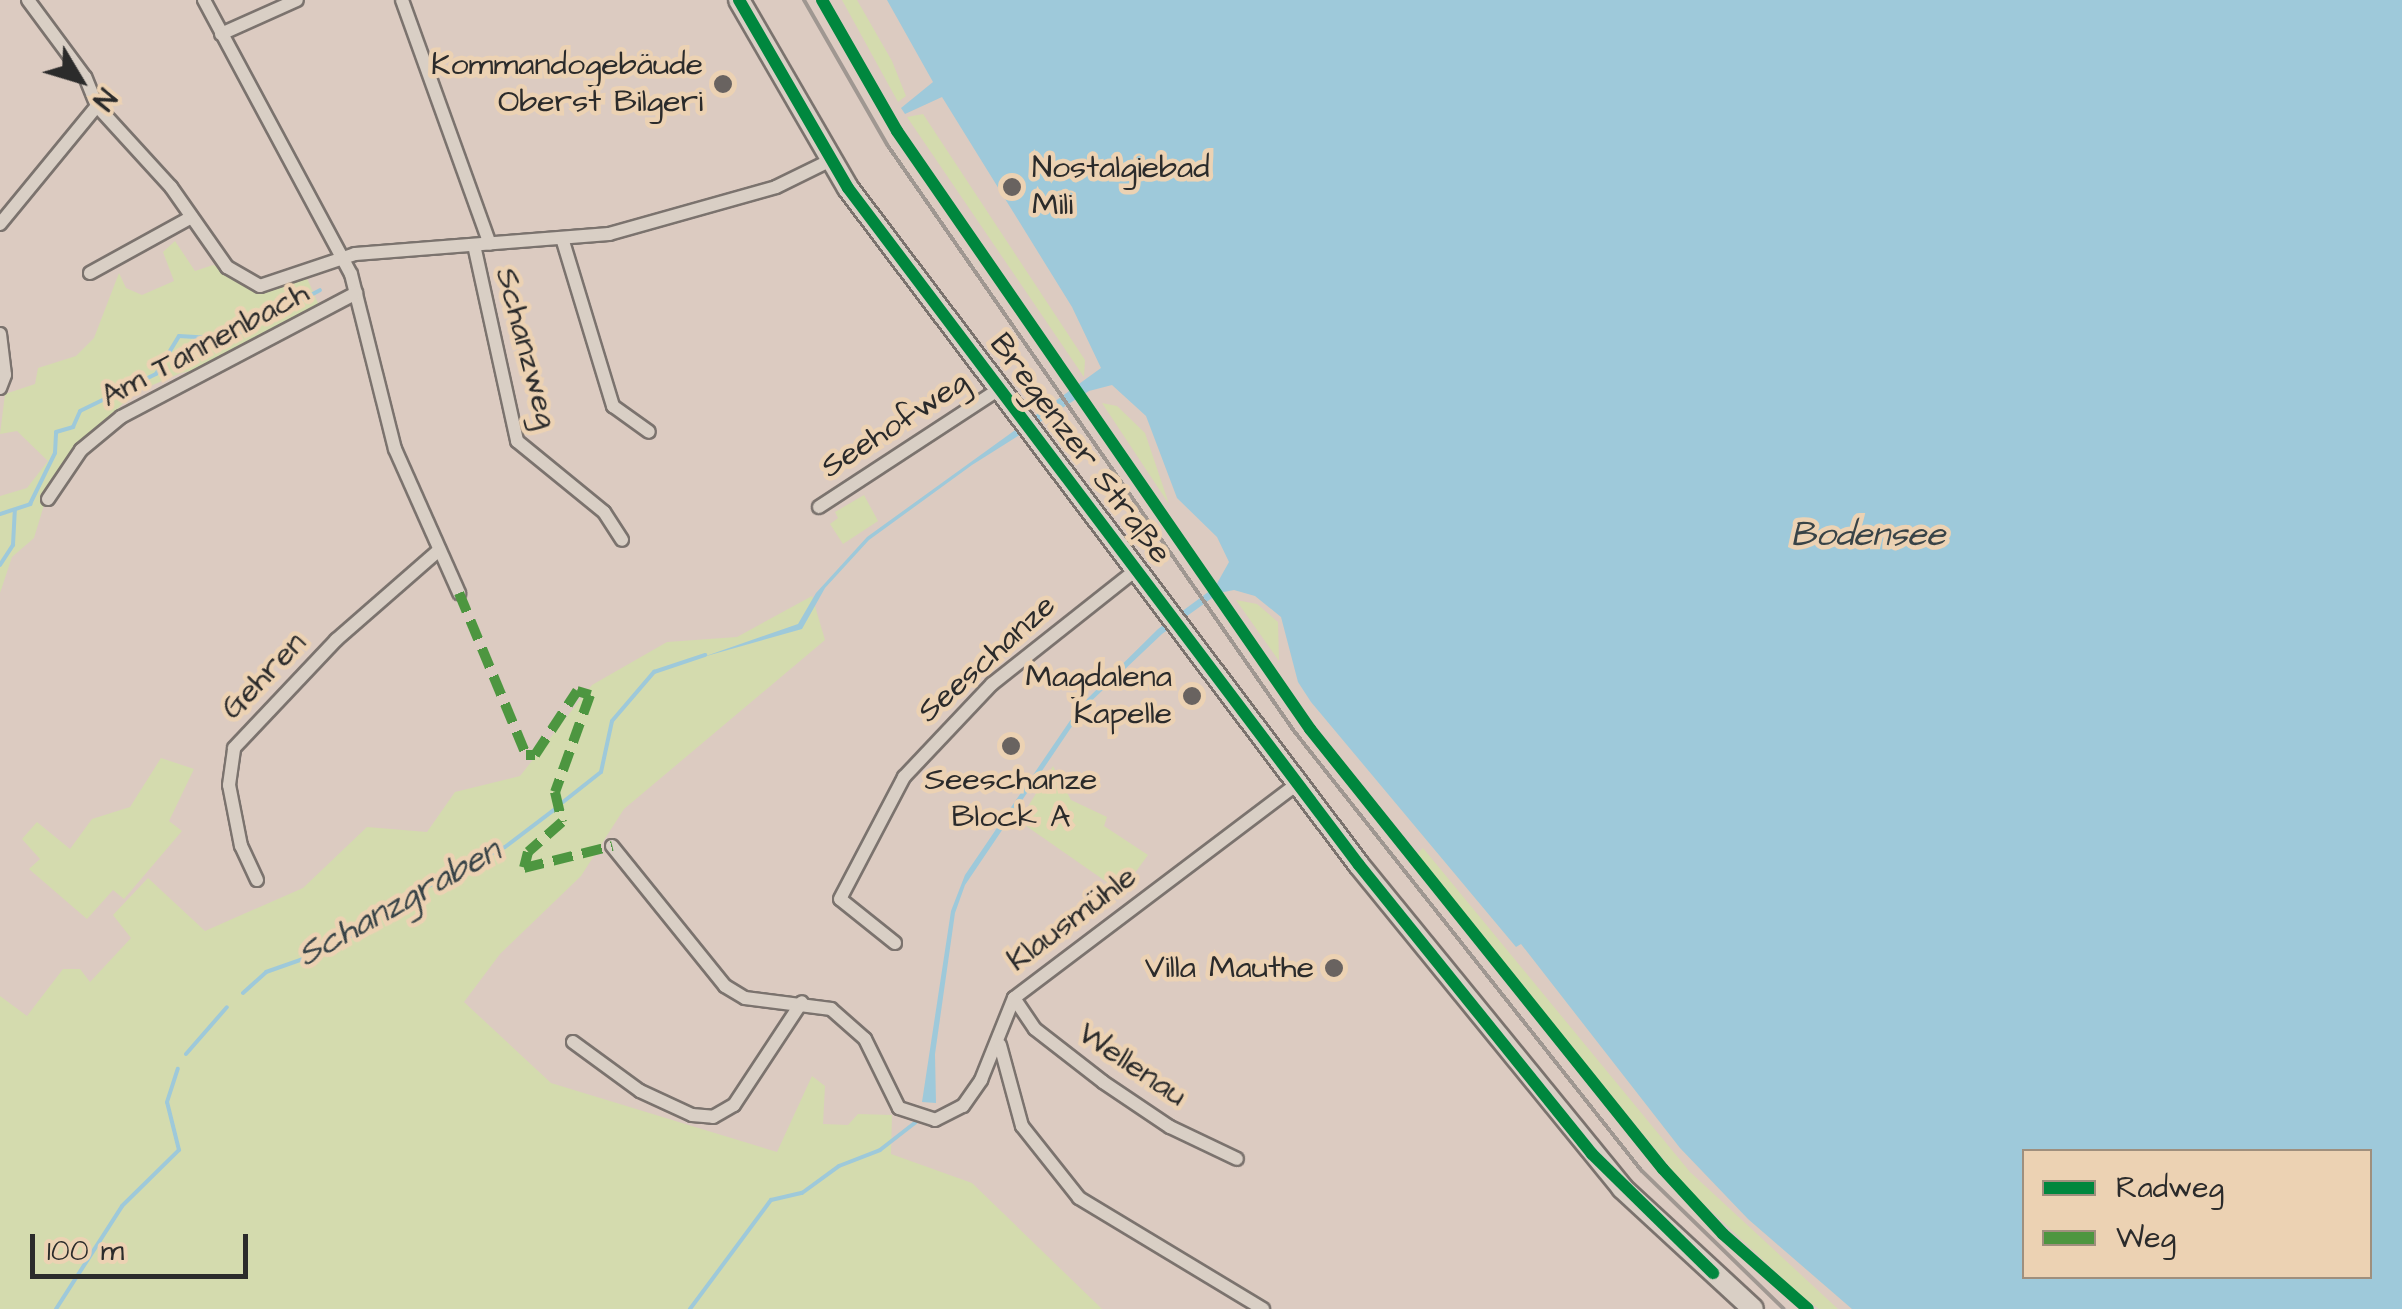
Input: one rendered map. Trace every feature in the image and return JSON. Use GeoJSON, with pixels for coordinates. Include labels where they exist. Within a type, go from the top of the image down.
{"type":"FeatureCollection","features":[{"type":"Feature","properties":{"kind":"main road","name":"Bregenzer Straße"},"geometry":{"type":"LineString","coordinates":[[738,0],[831,160],[1298,784],[1602,1165],[1753,1309]]}},
{"type":"Feature","properties":{"kind":"street"},"geometry":{"type":"LineString","coordinates":[[28,0],[85,77],[97,106],[192,217],[90,272]]}},
{"type":"Feature","properties":{"kind":"street"},"geometry":{"type":"LineString","coordinates":[[204,0],[342,258],[356,293],[395,449],[459,593]]}},
{"type":"Feature","properties":{"kind":"street"},"geometry":{"type":"LineString","coordinates":[[221,34],[297,0]]}},
{"type":"Feature","properties":{"kind":"street"},"geometry":{"type":"LineString","coordinates":[[402,0],[490,244]]}},
{"type":"Feature","properties":{"kind":"street"},"geometry":{"type":"LineString","coordinates":[[0,224],[97,106]]}},
{"type":"Feature","properties":{"kind":"street","name":"Am Tannenbach"},"geometry":{"type":"LineString","coordinates":[[192,217],[227,267],[250,284],[281,282],[342,258],[609,234],[790,182],[831,160]]}},
{"type":"Feature","properties":{"kind":"street"},"geometry":{"type":"LineString","coordinates":[[562,238],[614,406],[649,432]]}},
{"type":"Feature","properties":{"kind":"street","name":"Schanzweg"},"geometry":{"type":"LineString","coordinates":[[474,245],[517,441],[604,512],[622,540]]}},
{"type":"Feature","properties":{"kind":"street","name":"Am Tannenbach"},"geometry":{"type":"LineString","coordinates":[[48,499],[81,450],[121,417],[356,293]]}},
{"type":"Feature","properties":{"kind":"street"},"geometry":{"type":"LineString","coordinates":[[0,334],[5,375],[0,388]]}},
{"type":"Feature","properties":{"kind":"street","name":"Seehofweg"},"geometry":{"type":"LineString","coordinates":[[820,507],[1000,389]]}},
{"type":"Feature","properties":{"kind":"street","name":"Gehren"},"geometry":{"type":"LineString","coordinates":[[257,880],[241,846],[230,785],[234,748],[336,640],[438,551]]}},
{"type":"Feature","properties":{"kind":"street","name":"Seeschanze"},"geometry":{"type":"LineString","coordinates":[[895,943],[840,899],[904,777],[1002,675],[1137,569]]}},
{"type":"Feature","properties":{"kind":"street","name":"Klausmühle"},"geometry":{"type":"LineString","coordinates":[[612,846],[725,986],[745,998],[831,1008],[865,1039],[900,1108],[925,1120],[963,1106],[1000,1045],[1002,1014],[1014,998],[1298,784]]}},
{"type":"Feature","properties":{"kind":"street","name":"Wellenau"},"geometry":{"type":"LineString","coordinates":[[1014,998],[1034,1029],[1103,1082],[1170,1127],[1236,1158]]}},
{"type":"Feature","properties":{"kind":"street"},"geometry":{"type":"LineString","coordinates":[[573,1042],[640,1091],[692,1115],[713,1117],[730,1110],[802,1002]]}},
{"type":"Feature","properties":{"kind":"street"},"geometry":{"type":"LineString","coordinates":[[1000,1045],[1022,1126],[1078,1198],[1264,1309]]}},
{"type":"Feature","properties":{"kind":"green space"},"geometry":{"type":"Polygon","coordinates":[[[842,0],[857,0],[892,61],[906,96],[898,102],[842,0]]]}},
{"type":"Feature","properties":{"kind":"green space"},"geometry":{"type":"Polygon","coordinates":[[[923,114],[1085,360],[1084,377],[907,117],[923,114]]]}},
{"type":"Feature","properties":{"kind":"green space"},"geometry":{"type":"Polygon","coordinates":[[[175,241],[195,271],[213,265],[261,286],[306,276],[321,310],[241,361],[181,373],[134,393],[88,437],[48,492],[34,538],[12,557],[0,593],[0,496],[27,488],[48,461],[17,431],[0,434],[5,394],[35,384],[38,368],[76,356],[94,338],[119,273],[126,288],[142,295],[174,281],[163,252],[175,241]]]}},
{"type":"Feature","properties":{"kind":"green space"},"geometry":{"type":"Polygon","coordinates":[[[1102,403],[1117,406],[1145,433],[1169,504],[1102,403]]]}},
{"type":"Feature","properties":{"kind":"green space"},"geometry":{"type":"Polygon","coordinates":[[[864,495],[878,521],[843,544],[830,524],[838,518],[835,512],[864,495]]]}},
{"type":"Feature","properties":{"kind":"green space"},"geometry":{"type":"Polygon","coordinates":[[[812,596],[825,640],[624,809],[581,876],[500,954],[464,1002],[551,1083],[777,1152],[812,1076],[825,1086],[823,1124],[848,1125],[858,1114],[892,1115],[891,1154],[972,1183],[1102,1309],[0,1309],[0,996],[27,1016],[63,969],[80,969],[90,982],[131,938],[113,915],[148,878],[205,931],[303,888],[367,827],[427,832],[455,792],[520,776],[592,685],[667,642],[737,637],[812,596]]]}},
{"type":"Feature","properties":{"kind":"green space"},"geometry":{"type":"Polygon","coordinates":[[[1236,600],[1257,604],[1278,622],[1279,661],[1236,600]]]}},
{"type":"Feature","properties":{"kind":"green space"},"geometry":{"type":"Polygon","coordinates":[[[161,758],[194,769],[169,821],[182,831],[124,899],[113,890],[87,919],[29,869],[40,859],[22,839],[37,822],[70,849],[92,819],[130,807],[161,758]]]}},
{"type":"Feature","properties":{"kind":"green space"},"geometry":{"type":"Polygon","coordinates":[[[1053,766],[1071,800],[1107,817],[1104,826],[1148,855],[1121,892],[1019,821],[1053,766]]]}},
{"type":"Feature","properties":{"kind":"green space"},"geometry":{"type":"Polygon","coordinates":[[[1423,848],[1690,1172],[1838,1309],[1819,1309],[1798,1293],[1686,1187],[1416,855],[1423,848]]]}},
{"type":"Feature","properties":{"kind":"water","name":"Bodensee"},"geometry":{"type":"Polygon","coordinates":[[[887,0],[2402,0],[2402,1309],[1852,1309],[1748,1219],[1680,1148],[1521,944],[1516,947],[1311,702],[1298,682],[1281,617],[1255,596],[1234,590],[1219,593],[1162,634],[1085,707],[965,885],[955,913],[935,1054],[936,1103],[922,1102],[951,911],[965,875],[1080,706],[1158,629],[1215,587],[1229,562],[1217,537],[1177,498],[1146,416],[1112,385],[1089,391],[972,465],[869,540],[825,588],[802,629],[703,657],[798,624],[816,593],[867,537],[1101,368],[1072,307],[942,97],[905,114],[901,108],[933,82],[887,0]]]}},
{"type":"Feature","properties":{"kind":"waterway"},"geometry":{"type":"LineString","coordinates":[[0,514],[30,504],[55,453],[56,432],[73,427],[80,411],[156,374],[179,336],[228,339],[320,290]]}},
{"type":"Feature","properties":{"kind":"waterway"},"geometry":{"type":"LineString","coordinates":[[0,565],[13,545],[15,510]]}},
{"type":"Feature","properties":{"kind":"waterway","name":"Schanzgraben"},"geometry":{"type":"LineString","coordinates":[[563,802],[601,772],[612,721],[654,672],[705,655]]}},
{"type":"Feature","properties":{"kind":"waterway","name":"Schanzgraben"},"geometry":{"type":"LineString","coordinates":[[243,993],[266,972],[323,952],[351,936],[359,922],[505,847],[554,810]]}},
{"type":"Feature","properties":{"kind":"waterway","name":"Schanzgraben"},"geometry":{"type":"LineString","coordinates":[[186,1054],[227,1007]]}},
{"type":"Feature","properties":{"kind":"waterway","name":"Schanzgraben"},"geometry":{"type":"LineString","coordinates":[[56,1309],[122,1206],[179,1150],[167,1102],[178,1069]]}},
{"type":"Feature","properties":{"kind":"waterway"},"geometry":{"type":"LineString","coordinates":[[690,1309],[771,1200],[802,1193],[839,1166],[880,1150],[916,1122]]}},
{"type":"Feature","properties":{"kind":"railway"},"geometry":{"type":"LineString","coordinates":[[804,0],[888,146],[1294,731],[1641,1170],[1784,1309]]}},
{"type":"Feature","properties":{"kind":"marked path"},"geometry":{"type":"LineString","coordinates":[[459,593],[526,755],[535,755],[577,691],[590,695],[555,792],[562,822],[528,852],[524,868],[612,846]]}},
{"type":"Feature","properties":{"kind":"cycle path"},"geometry":{"type":"LineString","coordinates":[[739,0],[848,188],[1359,865],[1592,1154],[1713,1273]]}},
{"type":"Feature","properties":{"kind":"cycle path"},"geometry":{"type":"LineString","coordinates":[[822,0],[897,131],[1310,729],[1663,1169],[1723,1234],[1808,1309]]}},
{"type":"Feature","properties":{"kind":"place","name":"Kommandogebäude Oberst Bilgeri"},"geometry":{"type":"Point","coordinates":[723,84]}},
{"type":"Feature","properties":{"kind":"place","name":"Nostalgiebad Mili"},"geometry":{"type":"Point","coordinates":[1012,187]}},
{"type":"Feature","properties":{"kind":"place","name":"Magdalena Kapelle"},"geometry":{"type":"Point","coordinates":[1192,696]}},
{"type":"Feature","properties":{"kind":"place","name":"Seeschanze Block A"},"geometry":{"type":"Point","coordinates":[1011,746]}},
{"type":"Feature","properties":{"kind":"place","name":"Villa Mauthe"},"geometry":{"type":"Point","coordinates":[1334,968]}}]}
